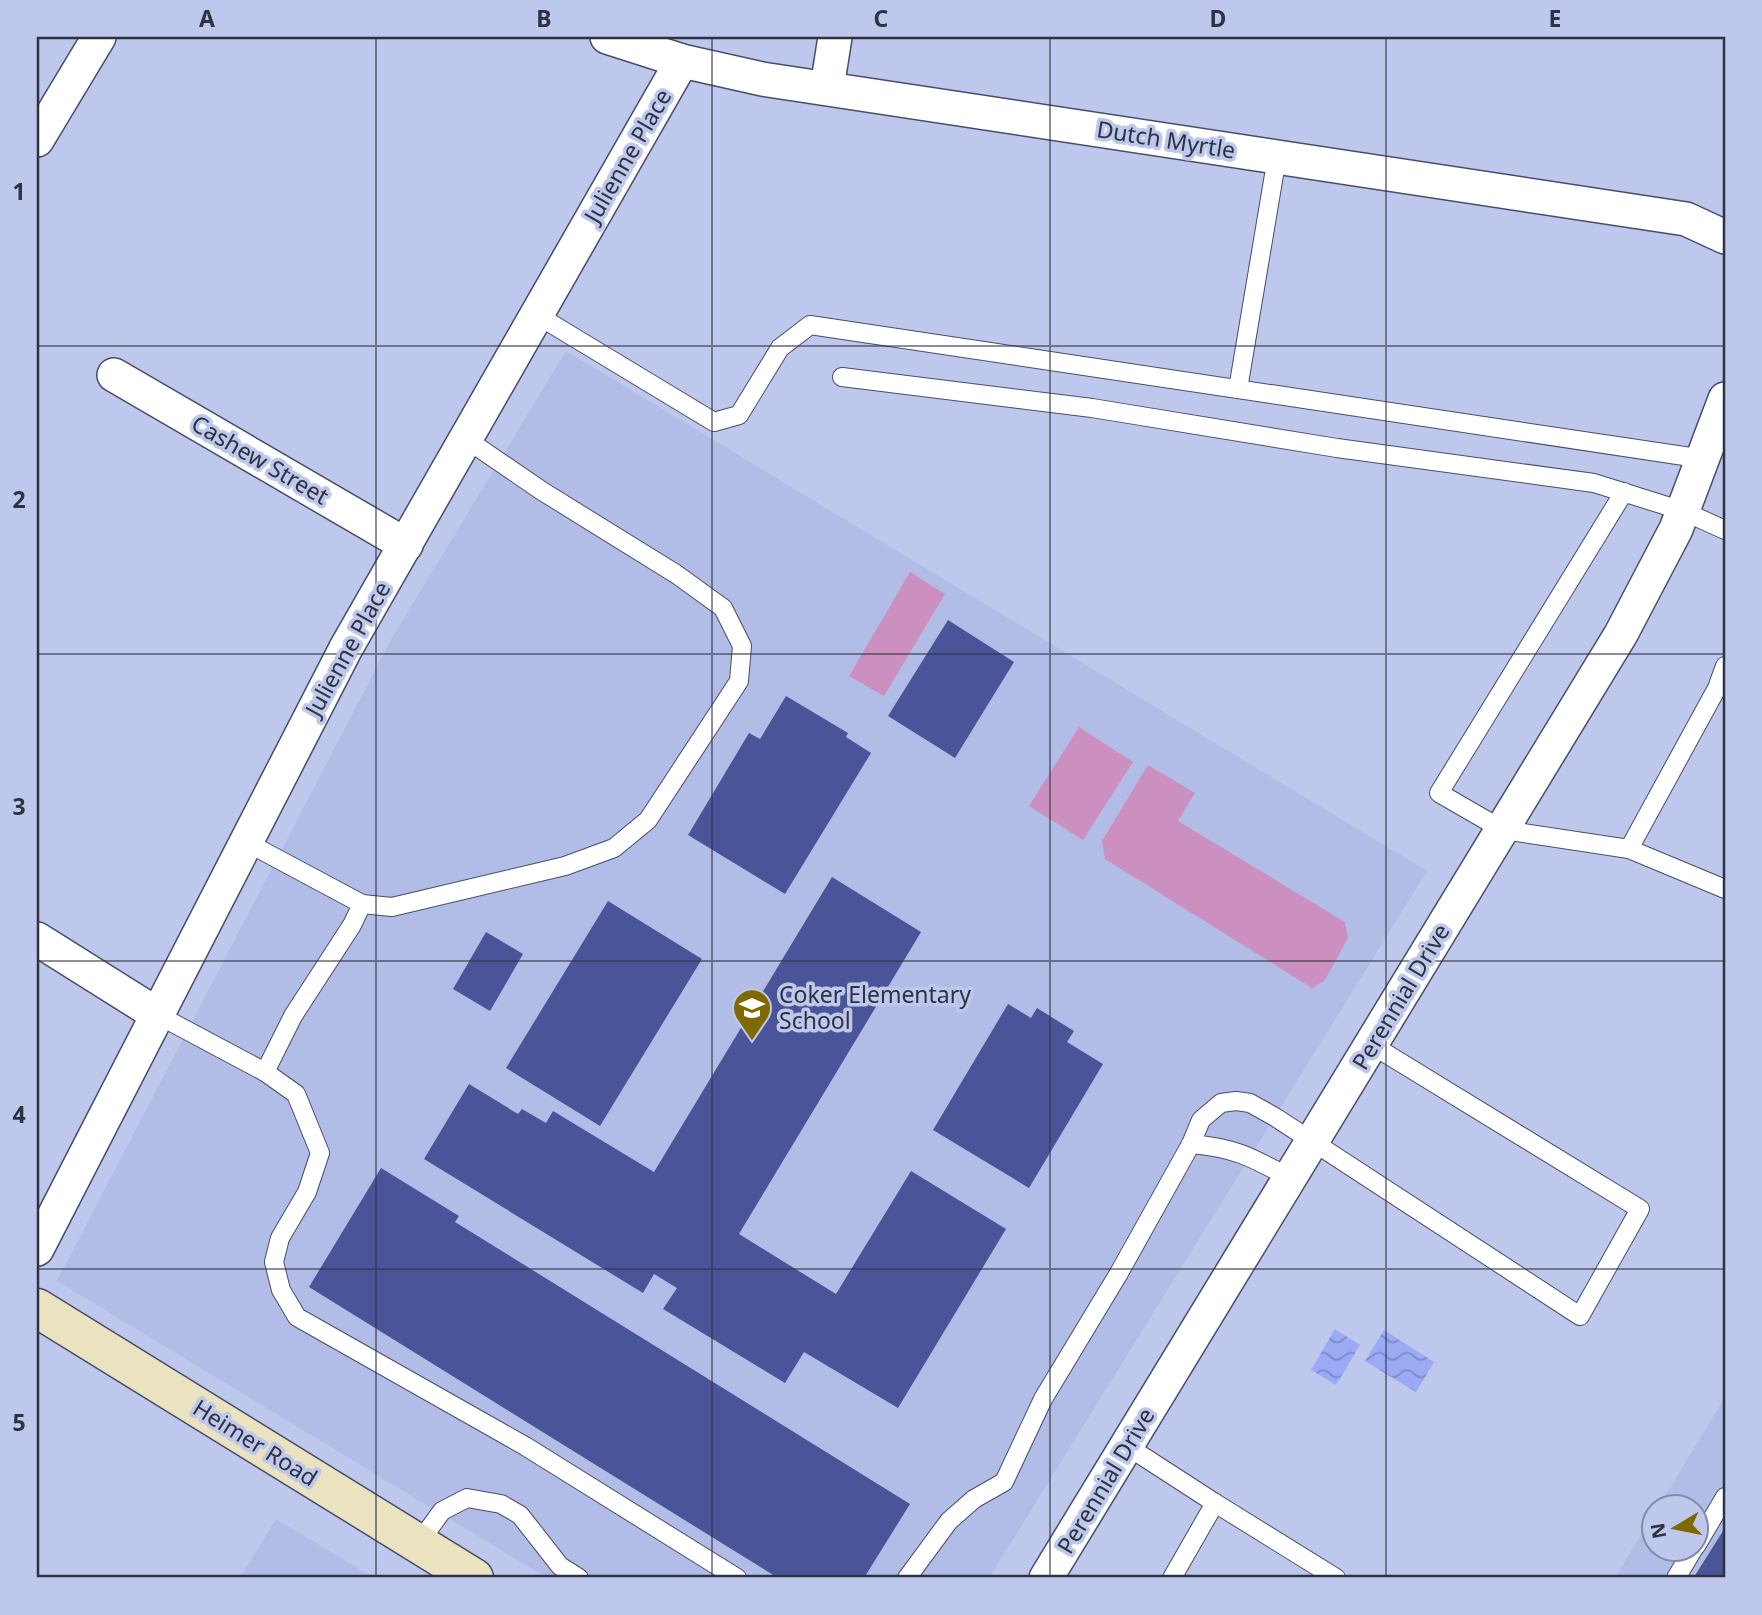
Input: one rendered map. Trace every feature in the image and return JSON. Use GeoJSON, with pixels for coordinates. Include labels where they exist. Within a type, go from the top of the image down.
{"type":"FeatureCollection","features":[{"type":"Feature","properties":{"kind":"street"},"geometry":{"type":"LineString","coordinates":[[37,141],[99,37]]}},
{"type":"Feature","properties":{"kind":"street","name":"Dutch Myrtle"},"geometry":{"type":"LineString","coordinates":[[607,37],[682,61],[762,79],[1686,219],[1725,237]]}},
{"type":"Feature","properties":{"kind":"street"},"geometry":{"type":"LineString","coordinates":[[827,88],[835,37]]}},
{"type":"Feature","properties":{"kind":"street","name":"Julienne Place"},"geometry":{"type":"LineString","coordinates":[[37,1249],[346,648],[682,61]]}},
{"type":"Feature","properties":{"kind":"street","name":"Cashew Street"},"geometry":{"type":"LineString","coordinates":[[114,375],[406,545]]}},
{"type":"Feature","properties":{"kind":"street","name":"Perennial Drive"},"geometry":{"type":"LineString","coordinates":[[1046,1578],[1621,634],[1683,512],[1725,399]]}},
{"type":"Feature","properties":{"kind":"street"},"geometry":{"type":"LineString","coordinates":[[37,939],[158,1015]]}},
{"type":"Feature","properties":{"kind":"street","name":"Heimer Road"},"geometry":{"type":"LineString","coordinates":[[37,1308],[474,1578]]}},
{"type":"Feature","properties":{"kind":"lane"},"geometry":{"type":"LineString","coordinates":[[1238,389],[1277,157]]}},
{"type":"Feature","properties":{"kind":"lane"},"geometry":{"type":"LineString","coordinates":[[537,315],[714,422],[739,415],[780,348],[810,325],[1704,459]]}},
{"type":"Feature","properties":{"kind":"lane"},"geometry":{"type":"LineString","coordinates":[[842,377],[1091,408],[1337,448],[1594,483],[1683,512],[1725,530]]}},
{"type":"Feature","properties":{"kind":"lane"},"geometry":{"type":"LineString","coordinates":[[246,842],[362,904],[391,907],[565,866],[614,848],[648,820],[739,681],[742,646],[723,608],[676,574],[542,491],[466,439]]}},
{"type":"Feature","properties":{"kind":"lane"},"geometry":{"type":"LineString","coordinates":[[1624,492],[1439,793],[1503,830],[1629,849],[1725,889]]}},
{"type":"Feature","properties":{"kind":"lane"},"geometry":{"type":"LineString","coordinates":[[1629,849],[1717,688],[1725,666]]}},
{"type":"Feature","properties":{"kind":"lane"},"geometry":{"type":"LineString","coordinates":[[265,1072],[293,1016],[352,925],[362,904]]}},
{"type":"Feature","properties":{"kind":"lane"},"geometry":{"type":"LineString","coordinates":[[158,1015],[265,1072],[296,1094],[320,1153],[307,1192],[280,1238],[274,1262],[281,1290],[297,1317],[525,1446],[737,1578]]}},
{"type":"Feature","properties":{"kind":"lane"},"geometry":{"type":"LineString","coordinates":[[907,1578],[949,1521],[974,1499],[1004,1482],[1043,1399],[1119,1273],[1191,1144],[1200,1120],[1221,1103],[1250,1103],[1580,1316],[1640,1209],[1372,1045]]}},
{"type":"Feature","properties":{"kind":"lane"},"geometry":{"type":"LineString","coordinates":[[1191,1144],[1222,1147],[1242,1153],[1290,1178]]}},
{"type":"Feature","properties":{"kind":"lane"},"geometry":{"type":"LineString","coordinates":[[1127,1446],[1336,1578]]}},
{"type":"Feature","properties":{"kind":"lane"},"geometry":{"type":"LineString","coordinates":[[1710,1522],[1725,1497]]}},
{"type":"Feature","properties":{"kind":"lane"},"geometry":{"type":"LineString","coordinates":[[418,1544],[442,1511],[467,1498],[501,1504],[520,1515],[560,1566],[579,1578]]}},
{"type":"Feature","properties":{"kind":"lane"},"geometry":{"type":"LineString","coordinates":[[1172,1578],[1216,1503]]}},
{"type":"Feature","properties":{"kind":"lane"},"geometry":{"type":"LineString","coordinates":[[1676,1578],[1686,1562]]}},
{"type":"Feature","properties":{"kind":"shaded area","name":"Coker Elementary School"},"geometry":{"type":"Polygon","coordinates":[[[566,351],[1427,871],[989,1578],[547,1578],[57,1281],[392,638],[566,351]]]}},
{"type":"Feature","properties":{"kind":"shaded area"},"geometry":{"type":"Polygon","coordinates":[[[910,572],[945,594],[884,696],[849,676],[910,572]]]}},
{"type":"Feature","properties":{"kind":"shaded area"},"geometry":{"type":"Polygon","coordinates":[[[1079,727],[1133,762],[1083,840],[1029,806],[1079,727]]]}},
{"type":"Feature","properties":{"kind":"shaded area"},"geometry":{"type":"Polygon","coordinates":[[[1148,765],[1195,793],[1178,821],[1345,922],[1348,938],[1325,980],[1312,988],[1105,859],[1102,841],[1148,765]]]}},
{"type":"Feature","properties":{"kind":"shaded area"},"geometry":{"type":"Polygon","coordinates":[[[1725,1397],[1725,1578],[1615,1578],[1640,1537],[1640,1562],[1710,1562],[1710,1492],[1667,1492],[1725,1397]]]}},
{"type":"Feature","properties":{"kind":"shaded area"},"geometry":{"type":"Polygon","coordinates":[[[276,1519],[374,1578],[240,1578],[276,1519]]]}},
{"type":"Feature","properties":{"kind":"water"},"geometry":{"type":"Polygon","coordinates":[[[1335,1329],[1360,1345],[1336,1385],[1311,1370],[1335,1329]]]}},
{"type":"Feature","properties":{"kind":"water"},"geometry":{"type":"Polygon","coordinates":[[[1384,1330],[1434,1362],[1416,1392],[1365,1361],[1384,1330]]]}},
{"type":"Feature","properties":{"kind":"building"},"geometry":{"type":"Polygon","coordinates":[[[948,620],[1014,662],[955,758],[888,716],[948,620]]]}},
{"type":"Feature","properties":{"kind":"building"},"geometry":{"type":"Polygon","coordinates":[[[786,696],[848,733],[846,737],[871,753],[785,894],[688,835],[749,733],[760,739],[786,696]]]}},
{"type":"Feature","properties":{"kind":"building"},"geometry":{"type":"Polygon","coordinates":[[[832,877],[921,932],[739,1234],[836,1294],[911,1171],[1006,1229],[898,1408],[804,1352],[785,1383],[663,1309],[677,1288],[654,1274],[643,1293],[424,1159],[469,1084],[518,1114],[522,1109],[546,1123],[553,1111],[654,1172],[832,877]]]}},
{"type":"Feature","properties":{"kind":"building"},"geometry":{"type":"Polygon","coordinates":[[[608,901],[702,959],[600,1126],[506,1068],[608,901]]]}},
{"type":"Feature","properties":{"kind":"building"},"geometry":{"type":"Polygon","coordinates":[[[486,932],[523,954],[490,1011],[453,989],[486,932]]]}},
{"type":"Feature","properties":{"kind":"building"},"geometry":{"type":"Polygon","coordinates":[[[1008,1004],[1031,1018],[1037,1008],[1074,1031],[1067,1042],[1103,1064],[1029,1188],[933,1130],[1008,1004]]]}},
{"type":"Feature","properties":{"kind":"building"},"geometry":{"type":"Polygon","coordinates":[[[381,1168],[459,1216],[455,1222],[910,1504],[864,1578],[778,1578],[309,1287],[381,1168]]]}},
{"type":"Feature","properties":{"kind":"building"},"geometry":{"type":"Polygon","coordinates":[[[1723,1531],[1725,1578],[1694,1577],[1703,1562],[1710,1562],[1710,1552],[1723,1531]]]}},
{"type":"Feature","properties":{"kind":"place","name":"Coker Elementary School"},"geometry":{"type":"Point","coordinates":[752,1042]}}]}
